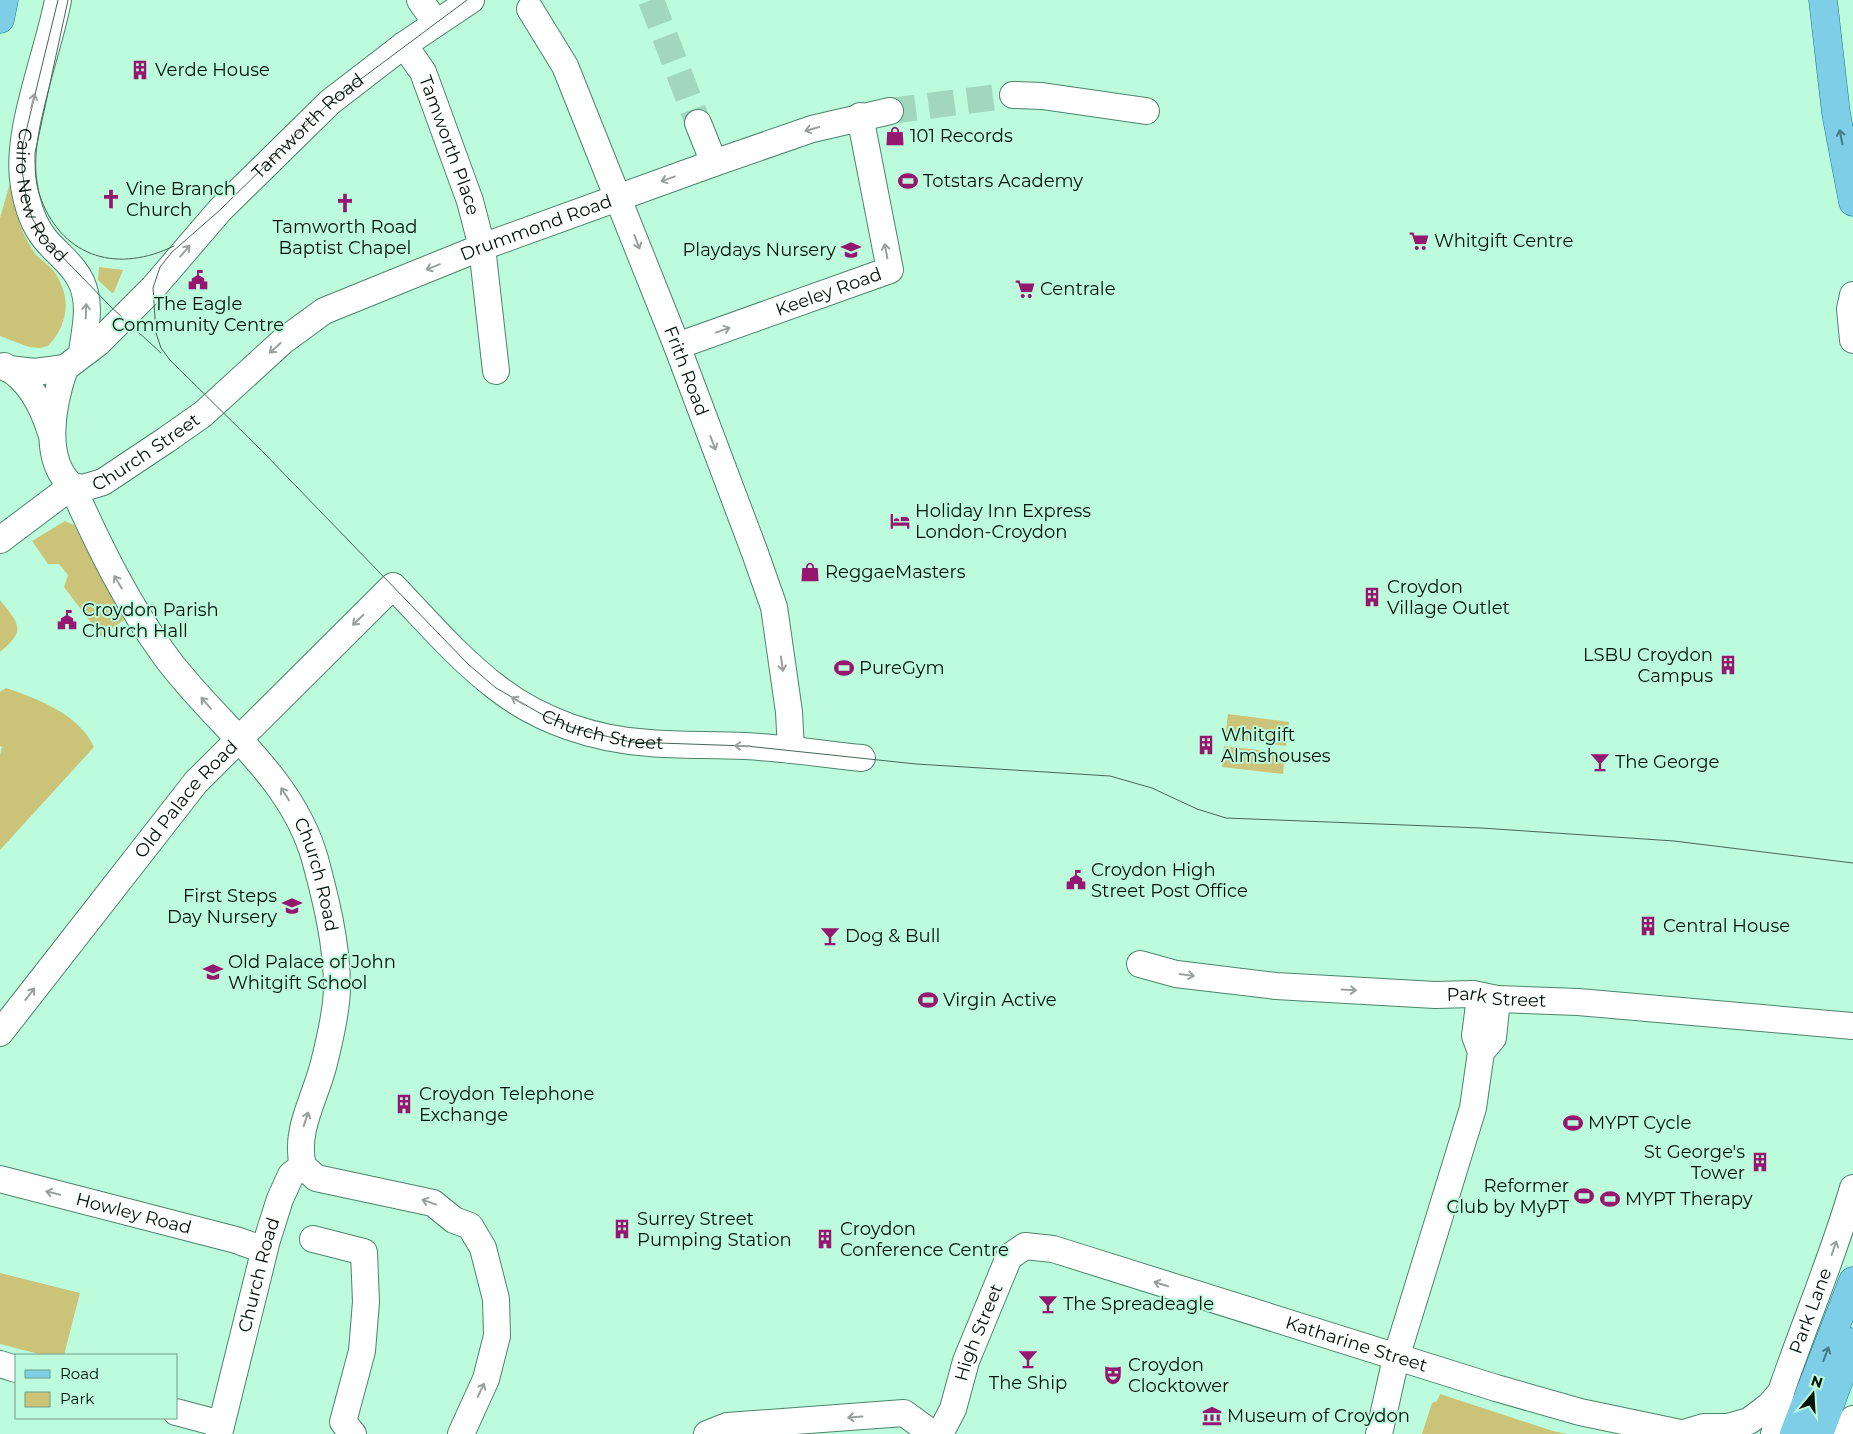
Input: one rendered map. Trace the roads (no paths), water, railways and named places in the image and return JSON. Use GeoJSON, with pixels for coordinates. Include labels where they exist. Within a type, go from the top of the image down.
{"type":"FeatureCollection","features":[{"type":"Feature","properties":{"kind":"main road"},"geometry":{"type":"LineString","coordinates":[[0,19],[4,0]]}},
{"type":"Feature","properties":{"kind":"main road"},"geometry":{"type":"LineString","coordinates":[[1823,0],[1835,108],[1853,202]]}},
{"type":"Feature","properties":{"kind":"main road"},"geometry":{"type":"LineString","coordinates":[[1794,1434],[1853,1281]]}},
{"type":"Feature","properties":{"kind":"main road"},"geometry":{"type":"LineString","coordinates":[[1819,1434],[1853,1342]]}},
{"type":"Feature","properties":{"kind":"street","name":"Cairo New Road"},"geometry":{"type":"LineString","coordinates":[[53,440],[56,401],[73,361],[87,315],[85,292],[76,271],[37,228],[27,202],[22,170],[26,130],[58,0]]}},
{"type":"Feature","properties":{"kind":"street"},"geometry":{"type":"LineString","coordinates":[[420,0],[436,23]]}},
{"type":"Feature","properties":{"kind":"street","name":"Tamworth Road"},"geometry":{"type":"LineString","coordinates":[[73,361],[98,343],[124,319],[220,210],[330,102],[404,45],[472,0]]}},
{"type":"Feature","properties":{"kind":"street","name":"Frith Road"},"geometry":{"type":"LineString","coordinates":[[530,9],[565,66],[619,197],[677,346],[774,607],[789,712],[791,750]]}},
{"type":"Feature","properties":{"kind":"street","name":"Tamworth Place"},"geometry":{"type":"LineString","coordinates":[[404,45],[423,72],[470,201],[482,247],[496,371]]}},
{"type":"Feature","properties":{"kind":"street"},"geometry":{"type":"LineString","coordinates":[[1013,95],[1042,96],[1146,111]]}},
{"type":"Feature","properties":{"kind":"street","name":"Drummond Road"},"geometry":{"type":"LineString","coordinates":[[213,404],[282,342],[317,315],[482,247],[714,163],[812,129],[860,116],[890,111]]}},
{"type":"Feature","properties":{"kind":"street","name":"Keeley Road"},"geometry":{"type":"LineString","coordinates":[[677,346],[890,270],[860,116]]}},
{"type":"Feature","properties":{"kind":"street"},"geometry":{"type":"LineString","coordinates":[[698,123],[714,163]]}},
{"type":"Feature","properties":{"kind":"street"},"geometry":{"type":"LineString","coordinates":[[1853,295],[1850,309],[1853,340]]}},
{"type":"Feature","properties":{"kind":"street"},"geometry":{"type":"LineString","coordinates":[[4,367],[35,372],[73,361]]}},
{"type":"Feature","properties":{"kind":"street"},"geometry":{"type":"LineString","coordinates":[[4,367],[24,382],[44,410],[53,440]]}},
{"type":"Feature","properties":{"kind":"street","name":"Church Street"},"geometry":{"type":"LineString","coordinates":[[0,540],[72,486],[83,488],[103,482],[166,440],[213,404]]}},
{"type":"Feature","properties":{"kind":"street","name":"Church Road"},"geometry":{"type":"LineString","coordinates":[[53,440],[58,469],[64,479],[72,486],[107,564],[143,624],[167,659],[276,779],[302,822],[314,857],[329,918],[337,988],[324,1063],[303,1127],[300,1152],[303,1166],[291,1176],[280,1199],[264,1250],[220,1429]]}},
{"type":"Feature","properties":{"kind":"street","name":"Church Street"},"geometry":{"type":"LineString","coordinates":[[393,586],[468,664],[496,688],[516,701],[559,722],[583,731],[631,742],[746,746],[862,758]]}},
{"type":"Feature","properties":{"kind":"street","name":"Old Palace Road"},"geometry":{"type":"LineString","coordinates":[[0,1033],[196,782],[393,586]]}},
{"type":"Feature","properties":{"kind":"street","name":"Park Street"},"geometry":{"type":"LineString","coordinates":[[1140,964],[1176,974],[1276,986],[1435,995],[1472,994],[1489,998],[1578,1002],[1853,1026]]}},
{"type":"Feature","properties":{"kind":"street"},"geometry":{"type":"LineString","coordinates":[[1379,1434],[1396,1358],[1473,1108],[1481,1052],[1475,1036],[1489,998]]}},
{"type":"Feature","properties":{"kind":"street"},"geometry":{"type":"LineString","coordinates":[[303,1166],[316,1178],[433,1203],[454,1220],[470,1226],[483,1248],[496,1299],[497,1336],[486,1379],[461,1434]]}},
{"type":"Feature","properties":{"kind":"street","name":"Howley Road"},"geometry":{"type":"LineString","coordinates":[[0,1179],[236,1240],[264,1250]]}},
{"type":"Feature","properties":{"kind":"street","name":"Park Lane"},"geometry":{"type":"LineString","coordinates":[[1774,1434],[1779,1419],[1781,1392],[1829,1263],[1853,1188]]}},
{"type":"Feature","properties":{"kind":"street"},"geometry":{"type":"LineString","coordinates":[[312,1239],[364,1252],[366,1302],[362,1351],[343,1422],[354,1434]]}},
{"type":"Feature","properties":{"kind":"street","name":"High Street"},"geometry":{"type":"LineString","coordinates":[[940,1434],[953,1409],[966,1361],[1009,1257],[1025,1246],[1033,1246]]}},
{"type":"Feature","properties":{"kind":"street","name":"Katharine Street"},"geometry":{"type":"LineString","coordinates":[[1033,1246],[1053,1249],[1396,1358],[1580,1412],[1684,1433],[1704,1427],[1728,1427],[1749,1421],[1770,1405],[1781,1392]]}},
{"type":"Feature","properties":{"kind":"street"},"geometry":{"type":"LineString","coordinates":[[0,1364],[15,1369]]}},
{"type":"Feature","properties":{"kind":"street"},"geometry":{"type":"LineString","coordinates":[[178,1413],[220,1429]]}},
{"type":"Feature","properties":{"kind":"street"},"geometry":{"type":"LineString","coordinates":[[707,1434],[727,1426],[904,1413],[933,1434]]}},
{"type":"Feature","properties":{"kind":"street"},"geometry":{"type":"LineString","coordinates":[[1847,1434],[1853,1419]]}},
{"type":"Feature","properties":{"kind":"tunnel"},"geometry":{"type":"LineString","coordinates":[[651,0],[698,123]]}},
{"type":"Feature","properties":{"kind":"tunnel"},"geometry":{"type":"LineString","coordinates":[[890,111],[1013,95]]}},
{"type":"Feature","properties":{"kind":"tram line"},"geometry":{"type":"LineString","coordinates":[[58,0],[23,144],[22,170],[27,202],[32,218],[45,239],[111,307],[161,353]]}},
{"type":"Feature","properties":{"kind":"tram line"},"geometry":{"type":"LineString","coordinates":[[68,0],[35,153],[36,182],[41,199],[51,219],[64,235],[79,247],[96,255],[114,259],[133,258],[153,254],[174,246]]}},
{"type":"Feature","properties":{"kind":"tram line"},"geometry":{"type":"LineString","coordinates":[[467,0],[330,102],[220,210],[172,252],[160,267],[153,288],[156,333],[161,348],[170,360],[263,452],[468,664],[496,688],[543,715],[576,729],[631,742],[746,746],[916,764],[1110,776],[1152,788],[1197,809],[1226,818],[1481,828],[1674,841],[1853,863]]}},
{"type":"Feature","properties":{"kind":"place","name":"Verde House"},"geometry":{"type":"Point","coordinates":[140,70]}},
{"type":"Feature","properties":{"kind":"place","name":"101 Records"},"geometry":{"type":"Point","coordinates":[895,136]}},
{"type":"Feature","properties":{"kind":"place","name":"Totstars Academy"},"geometry":{"type":"Point","coordinates":[908,181]}},
{"type":"Feature","properties":{"kind":"place","name":"Vine Branch Church"},"geometry":{"type":"Point","coordinates":[111,199]}},
{"type":"Feature","properties":{"kind":"place","name":"Tamworth Road Baptist Chapel"},"geometry":{"type":"Point","coordinates":[345,203]}},
{"type":"Feature","properties":{"kind":"place","name":"Whitgift Centre"},"geometry":{"type":"Point","coordinates":[1419,241]}},
{"type":"Feature","properties":{"kind":"place","name":"Playdays Nursery"},"geometry":{"type":"Point","coordinates":[851,250]}},
{"type":"Feature","properties":{"kind":"place","name":"The Eagle Community Centre"},"geometry":{"type":"Point","coordinates":[198,280]}},
{"type":"Feature","properties":{"kind":"place","name":"Centrale"},"geometry":{"type":"Point","coordinates":[1025,289]}},
{"type":"Feature","properties":{"kind":"place","name":"Holiday Inn Express London-Croydon"},"geometry":{"type":"Point","coordinates":[900,521]}},
{"type":"Feature","properties":{"kind":"place","name":"ReggaeMasters"},"geometry":{"type":"Point","coordinates":[810,572]}},
{"type":"Feature","properties":{"kind":"place","name":"Croydon Village Outlet"},"geometry":{"type":"Point","coordinates":[1372,597]}},
{"type":"Feature","properties":{"kind":"place","name":"Croydon Parish Church Hall"},"geometry":{"type":"Point","coordinates":[67,620]}},
{"type":"Feature","properties":{"kind":"place","name":"LSBU Croydon Campus"},"geometry":{"type":"Point","coordinates":[1728,665]}},
{"type":"Feature","properties":{"kind":"place","name":"PureGym"},"geometry":{"type":"Point","coordinates":[844,668]}},
{"type":"Feature","properties":{"kind":"place","name":"Whitgift Almshouses"},"geometry":{"type":"Point","coordinates":[1206,745]}},
{"type":"Feature","properties":{"kind":"place","name":"The George"},"geometry":{"type":"Point","coordinates":[1600,762]}},
{"type":"Feature","properties":{"kind":"place","name":"Croydon High Street Post Office"},"geometry":{"type":"Point","coordinates":[1076,880]}},
{"type":"Feature","properties":{"kind":"place","name":"First Steps Day Nursery"},"geometry":{"type":"Point","coordinates":[292,906]}},
{"type":"Feature","properties":{"kind":"place","name":"Central House"},"geometry":{"type":"Point","coordinates":[1648,926]}},
{"type":"Feature","properties":{"kind":"place","name":"Dog & Bull"},"geometry":{"type":"Point","coordinates":[830,936]}},
{"type":"Feature","properties":{"kind":"place","name":"Old Palace of John Whitgift School"},"geometry":{"type":"Point","coordinates":[213,972]}},
{"type":"Feature","properties":{"kind":"place","name":"Virgin Active"},"geometry":{"type":"Point","coordinates":[928,1000]}},
{"type":"Feature","properties":{"kind":"place","name":"Croydon Telephone Exchange"},"geometry":{"type":"Point","coordinates":[404,1104]}},
{"type":"Feature","properties":{"kind":"place","name":"MYPT Cycle"},"geometry":{"type":"Point","coordinates":[1573,1123]}},
{"type":"Feature","properties":{"kind":"place","name":"St George's Tower"},"geometry":{"type":"Point","coordinates":[1760,1162]}},
{"type":"Feature","properties":{"kind":"place","name":"Reformer Club by MyPT"},"geometry":{"type":"Point","coordinates":[1584,1196]}},
{"type":"Feature","properties":{"kind":"place","name":"MYPT Therapy"},"geometry":{"type":"Point","coordinates":[1610,1199]}},
{"type":"Feature","properties":{"kind":"place","name":"Surrey Street Pumping Station"},"geometry":{"type":"Point","coordinates":[622,1229]}},
{"type":"Feature","properties":{"kind":"place","name":"Croydon Conference Centre"},"geometry":{"type":"Point","coordinates":[825,1239]}},
{"type":"Feature","properties":{"kind":"place","name":"The Spreadeagle"},"geometry":{"type":"Point","coordinates":[1048,1304]}},
{"type":"Feature","properties":{"kind":"place","name":"The Ship"},"geometry":{"type":"Point","coordinates":[1028,1359]}},
{"type":"Feature","properties":{"kind":"place","name":"Croydon Clocktower"},"geometry":{"type":"Point","coordinates":[1113,1375]}},
{"type":"Feature","properties":{"kind":"place","name":"Museum of Croydon"},"geometry":{"type":"Point","coordinates":[1212,1416]}}]}
